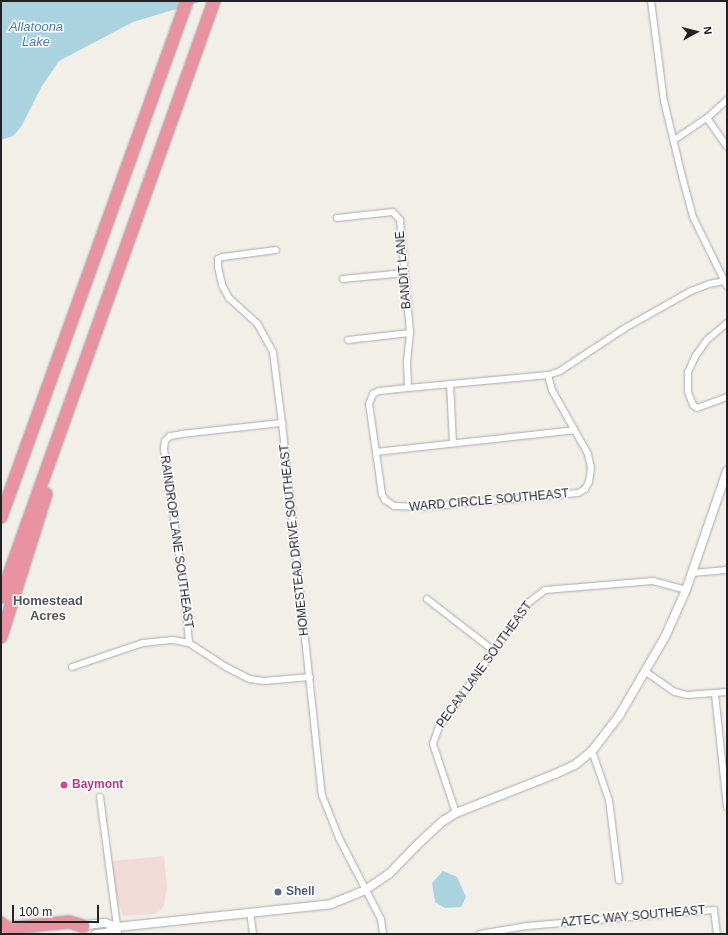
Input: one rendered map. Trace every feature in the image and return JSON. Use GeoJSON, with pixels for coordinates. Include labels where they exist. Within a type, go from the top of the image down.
{"type":"FeatureCollection","features":[{"type":"Feature","properties":{"kind":"highway"},"geometry":{"type":"LineString","coordinates":[[1,517],[186,1]]}},
{"type":"Feature","properties":{"kind":"highway"},"geometry":{"type":"LineString","coordinates":[[1,597],[214,1]]}},
{"type":"Feature","properties":{"kind":"highway"},"geometry":{"type":"LineString","coordinates":[[1,637],[52,477],[66,417]]}},
{"type":"Feature","properties":{"kind":"highway"},"geometry":{"type":"LineString","coordinates":[[1,922],[7,928],[69,922],[83,926]]}},
{"type":"Feature","properties":{"kind":"street"},"geometry":{"type":"LineString","coordinates":[[651,1],[664,101],[693,217],[726,283]]}},
{"type":"Feature","properties":{"kind":"street"},"geometry":{"type":"LineString","coordinates":[[674,140],[707,118],[727,100]]}},
{"type":"Feature","properties":{"kind":"street"},"geometry":{"type":"LineString","coordinates":[[707,118],[727,147]]}},
{"type":"Feature","properties":{"kind":"street","name":"BANDIT LANE"},"geometry":{"type":"LineString","coordinates":[[337,218],[393,212],[400,220],[406,273],[410,333],[407,360],[408,388]]}},
{"type":"Feature","properties":{"kind":"street","name":"HOMESTEAD DRIVE SOUTHEAST"},"geometry":{"type":"LineString","coordinates":[[276,250],[222,257],[218,259],[218,268],[222,285],[229,298],[257,323],[273,352],[322,795],[339,838],[381,919],[383,934]]}},
{"type":"Feature","properties":{"kind":"street"},"geometry":{"type":"LineString","coordinates":[[343,279],[406,273]]}},
{"type":"Feature","properties":{"kind":"street","name":"WARD CIRCLE SOUTHEAST"},"geometry":{"type":"LineString","coordinates":[[548,375],[552,390],[588,454],[591,468],[588,484],[585,489],[578,493],[424,507],[394,506],[385,500],[382,494],[369,404],[371,396],[379,391],[548,375],[560,371],[625,328],[691,291],[709,284],[726,283]]}},
{"type":"Feature","properties":{"kind":"street"},"geometry":{"type":"LineString","coordinates":[[727,323],[707,340],[696,355],[688,372],[688,392],[693,406],[697,408],[727,397]]}},
{"type":"Feature","properties":{"kind":"street"},"geometry":{"type":"LineString","coordinates":[[348,340],[410,333]]}},
{"type":"Feature","properties":{"kind":"street"},"geometry":{"type":"LineString","coordinates":[[450,384],[453,443]]}},
{"type":"Feature","properties":{"kind":"street","name":"RAINDROP LANE SOUTHEAST"},"geometry":{"type":"LineString","coordinates":[[189,642],[185,595],[164,449],[165,441],[170,436],[182,434],[282,423]]}},
{"type":"Feature","properties":{"kind":"street"},"geometry":{"type":"LineString","coordinates":[[376,452],[574,430]]}},
{"type":"Feature","properties":{"kind":"street"},"geometry":{"type":"LineString","coordinates":[[96,934],[250,912],[331,904],[365,890],[389,874],[443,821],[456,812],[555,774],[576,764],[592,751],[619,716],[665,637],[686,590],[727,471]]}},
{"type":"Feature","properties":{"kind":"street"},"geometry":{"type":"LineString","coordinates":[[692,573],[727,570]]}},
{"type":"Feature","properties":{"kind":"street","name":"PECAN LANE SOUTHEAST"},"geometry":{"type":"LineString","coordinates":[[456,812],[433,744],[439,728],[493,650],[528,603],[545,590],[653,581],[686,590]]}},
{"type":"Feature","properties":{"kind":"street"},"geometry":{"type":"LineString","coordinates":[[427,599],[493,650]]}},
{"type":"Feature","properties":{"kind":"street"},"geometry":{"type":"LineString","coordinates":[[72,667],[143,643],[173,640],[189,642],[226,667],[250,679],[264,681],[310,677]]}},
{"type":"Feature","properties":{"kind":"street"},"geometry":{"type":"LineString","coordinates":[[646,672],[675,692],[687,695],[727,692]]}},
{"type":"Feature","properties":{"kind":"street"},"geometry":{"type":"LineString","coordinates":[[715,694],[727,807]]}},
{"type":"Feature","properties":{"kind":"street"},"geometry":{"type":"LineString","coordinates":[[592,751],[609,800],[619,880]]}},
{"type":"Feature","properties":{"kind":"street"},"geometry":{"type":"LineString","coordinates":[[100,797],[118,930]]}},
{"type":"Feature","properties":{"kind":"street","name":"AZTEC WAY SOUTHEAST"},"geometry":{"type":"LineString","coordinates":[[480,934],[527,926],[714,910],[717,934]]}},
{"type":"Feature","properties":{"kind":"street"},"geometry":{"type":"LineString","coordinates":[[250,912],[253,934]]}},
{"type":"Feature","properties":{"kind":"street"},"geometry":{"type":"LineString","coordinates":[[1,934],[105,923],[118,930]]}},
{"type":"Feature","properties":{"kind":"shaded area"},"geometry":{"type":"Polygon","coordinates":[[[164,856],[167,888],[164,905],[160,911],[154,914],[123,916],[116,895],[112,861],[164,856]]]}},
{"type":"Feature","properties":{"kind":"water","name":"Allatoona Lake"},"geometry":{"type":"Polygon","coordinates":[[[1,1],[203,1],[133,22],[59,61],[42,86],[21,127],[13,136],[1,140],[1,1]]]}},
{"type":"Feature","properties":{"kind":"water"},"geometry":{"type":"Polygon","coordinates":[[[443,871],[457,877],[466,897],[461,907],[445,908],[435,902],[432,883],[443,871]]]}},
{"type":"Feature","properties":{"kind":"place","name":"Baymont"},"geometry":{"type":"Point","coordinates":[64,785]}},
{"type":"Feature","properties":{"kind":"place","name":"Shell"},"geometry":{"type":"Point","coordinates":[278,892]}},
{"type":"Feature","properties":{"kind":"district","name":"Homestead Acres"},"geometry":{"type":"Point","coordinates":[48,610]}}]}
